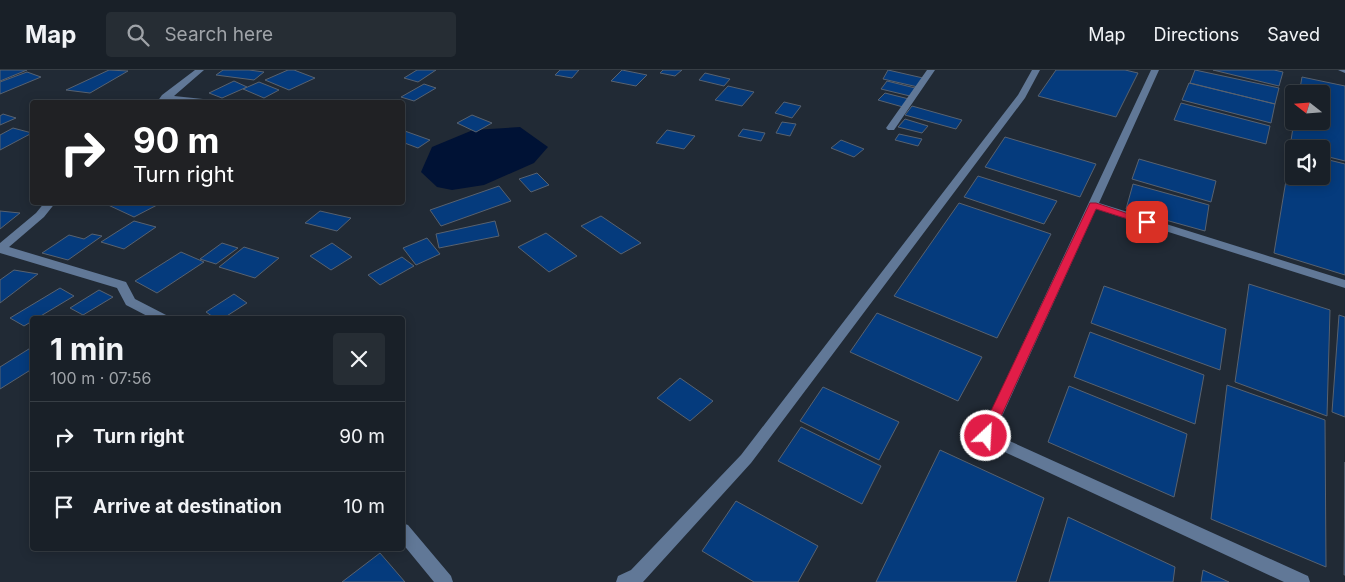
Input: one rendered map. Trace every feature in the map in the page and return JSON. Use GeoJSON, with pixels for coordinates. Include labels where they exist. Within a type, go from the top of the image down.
{"type":"FeatureCollection","features":[{"type":"Feature","properties":{"kind":"street"},"geometry":{"type":"LineString","coordinates":[[163,100],[200,70]]}},
{"type":"Feature","properties":{"kind":"street"},"geometry":{"type":"LineString","coordinates":[[891,128],[931,70]]}},
{"type":"Feature","properties":{"kind":"street"},"geometry":{"type":"LineString","coordinates":[[624,582],[637,576],[746,459],[1022,96],[1036,70]]}},
{"type":"Feature","properties":{"kind":"street"},"geometry":{"type":"LineString","coordinates":[[1155,70],[986,436],[1302,582]]}},
{"type":"Feature","properties":{"kind":"street"},"geometry":{"type":"LineString","coordinates":[[1,249],[48,205]]}},
{"type":"Feature","properties":{"kind":"street"},"geometry":{"type":"LineString","coordinates":[[1093,205],[1345,284]]}},
{"type":"Feature","properties":{"kind":"street"},"geometry":{"type":"LineString","coordinates":[[1,249],[122,285],[130,302],[158,316]]}},
{"type":"Feature","properties":{"kind":"street"},"geometry":{"type":"LineString","coordinates":[[405,534],[445,582]]}},
{"type":"Feature","properties":{"kind":"water"},"geometry":{"type":"Polygon","coordinates":[[[520,127],[548,147],[534,163],[484,185],[452,190],[437,187],[421,172],[432,147],[473,130],[520,127]]]}},
{"type":"Feature","properties":{"kind":"building"},"geometry":{"type":"Polygon","coordinates":[[[0,70],[27,70],[0,81],[0,70]]]}},
{"type":"Feature","properties":{"kind":"building"},"geometry":{"type":"Polygon","coordinates":[[[109,70],[128,71],[90,93],[66,90],[109,70]]]}},
{"type":"Feature","properties":{"kind":"building"},"geometry":{"type":"Polygon","coordinates":[[[223,70],[264,72],[254,80],[216,75],[223,70]]]}},
{"type":"Feature","properties":{"kind":"building"},"geometry":{"type":"Polygon","coordinates":[[[288,70],[294,70],[315,78],[289,90],[265,80],[288,70]]]}},
{"type":"Feature","properties":{"kind":"building"},"geometry":{"type":"Polygon","coordinates":[[[417,70],[436,70],[418,82],[404,78],[417,70]]]}},
{"type":"Feature","properties":{"kind":"building"},"geometry":{"type":"Polygon","coordinates":[[[560,70],[579,70],[572,78],[555,75],[560,70]]]}},
{"type":"Feature","properties":{"kind":"building"},"geometry":{"type":"Polygon","coordinates":[[[622,70],[647,75],[636,86],[611,81],[622,70]]]}},
{"type":"Feature","properties":{"kind":"building"},"geometry":{"type":"Polygon","coordinates":[[[663,70],[682,70],[675,76],[660,73],[663,70]]]}},
{"type":"Feature","properties":{"kind":"building"},"geometry":{"type":"Polygon","coordinates":[[[888,70],[923,78],[918,87],[883,79],[888,70]]]}},
{"type":"Feature","properties":{"kind":"building"},"geometry":{"type":"Polygon","coordinates":[[[1056,70],[1125,70],[1138,73],[1116,117],[1038,96],[1056,70]]]}},
{"type":"Feature","properties":{"kind":"building"},"geometry":{"type":"Polygon","coordinates":[[[1195,70],[1279,88],[1275,104],[1190,83],[1195,70]]]}},
{"type":"Feature","properties":{"kind":"building"},"geometry":{"type":"Polygon","coordinates":[[[1213,70],[1274,70],[1283,72],[1279,86],[1213,70]]]}},
{"type":"Feature","properties":{"kind":"building"},"geometry":{"type":"Polygon","coordinates":[[[27,72],[41,77],[0,94],[0,82],[27,72]]]}},
{"type":"Feature","properties":{"kind":"building"},"geometry":{"type":"Polygon","coordinates":[[[705,73],[730,79],[724,86],[699,80],[705,73]]]}},
{"type":"Feature","properties":{"kind":"building"},"geometry":{"type":"Polygon","coordinates":[[[1302,77],[1345,86],[1345,161],[1330,157],[1330,140],[1291,140],[1293,130],[1330,130],[1330,85],[1301,85],[1302,77]]]}},
{"type":"Feature","properties":{"kind":"building"},"geometry":{"type":"Polygon","coordinates":[[[234,81],[247,87],[222,98],[209,93],[234,81]]]}},
{"type":"Feature","properties":{"kind":"building"},"geometry":{"type":"Polygon","coordinates":[[[887,81],[915,88],[910,96],[881,89],[887,81]]]}},
{"type":"Feature","properties":{"kind":"building"},"geometry":{"type":"Polygon","coordinates":[[[259,82],[279,90],[264,98],[243,89],[259,82]]]}},
{"type":"Feature","properties":{"kind":"building"},"geometry":{"type":"Polygon","coordinates":[[[1189,83],[1275,104],[1271,123],[1182,100],[1189,83]]]}},
{"type":"Feature","properties":{"kind":"building"},"geometry":{"type":"Polygon","coordinates":[[[424,84],[436,88],[414,101],[401,97],[424,84]]]}},
{"type":"Feature","properties":{"kind":"building"},"geometry":{"type":"Polygon","coordinates":[[[728,86],[754,92],[742,106],[715,100],[728,86]]]}},
{"type":"Feature","properties":{"kind":"building"},"geometry":{"type":"Polygon","coordinates":[[[885,93],[909,99],[903,107],[878,100],[885,93]]]}},
{"type":"Feature","properties":{"kind":"building"},"geometry":{"type":"Polygon","coordinates":[[[784,102],[801,106],[792,118],[775,113],[784,102]]]}},
{"type":"Feature","properties":{"kind":"building"},"geometry":{"type":"Polygon","coordinates":[[[1181,103],[1270,126],[1266,144],[1174,120],[1181,103]]]}},
{"type":"Feature","properties":{"kind":"building"},"geometry":{"type":"Polygon","coordinates":[[[912,106],[962,120],[956,129],[905,115],[912,106]]]}},
{"type":"Feature","properties":{"kind":"building"},"geometry":{"type":"Polygon","coordinates":[[[3,114],[16,118],[0,125],[0,116],[3,114]]]}},
{"type":"Feature","properties":{"kind":"building"},"geometry":{"type":"Polygon","coordinates":[[[472,115],[492,123],[476,132],[457,123],[472,115]]]}},
{"type":"Feature","properties":{"kind":"building"},"geometry":{"type":"Polygon","coordinates":[[[905,119],[928,126],[922,133],[898,127],[905,119]]]}},
{"type":"Feature","properties":{"kind":"building"},"geometry":{"type":"Polygon","coordinates":[[[782,122],[796,124],[790,136],[776,133],[782,122]]]}},
{"type":"Feature","properties":{"kind":"building"},"geometry":{"type":"Polygon","coordinates":[[[13,128],[30,132],[0,150],[0,135],[13,128]]]}},
{"type":"Feature","properties":{"kind":"building"},"geometry":{"type":"Polygon","coordinates":[[[743,129],[765,133],[761,141],[738,136],[743,129]]]}},
{"type":"Feature","properties":{"kind":"building"},"geometry":{"type":"Polygon","coordinates":[[[667,130],[695,136],[684,149],[656,143],[667,130]]]}},
{"type":"Feature","properties":{"kind":"building"},"geometry":{"type":"Polygon","coordinates":[[[405,131],[430,140],[418,148],[405,143],[405,131]]]}},
{"type":"Feature","properties":{"kind":"building"},"geometry":{"type":"Polygon","coordinates":[[[899,134],[922,139],[918,146],[895,140],[899,134]]]}},
{"type":"Feature","properties":{"kind":"building"},"geometry":{"type":"Polygon","coordinates":[[[1005,137],[1096,164],[1080,197],[985,167],[1005,137]]]}},
{"type":"Feature","properties":{"kind":"building"},"geometry":{"type":"Polygon","coordinates":[[[841,140],[864,149],[854,157],[831,148],[841,140]]]}},
{"type":"Feature","properties":{"kind":"building"},"geometry":{"type":"Polygon","coordinates":[[[1139,159],[1216,181],[1211,202],[1132,179],[1139,159]]]}},
{"type":"Feature","properties":{"kind":"building"},"geometry":{"type":"Polygon","coordinates":[[[1330,160],[1345,164],[1345,275],[1274,253],[1285,185],[1330,185],[1330,160]]]}},
{"type":"Feature","properties":{"kind":"building"},"geometry":{"type":"Polygon","coordinates":[[[537,173],[549,185],[531,192],[519,179],[537,173]]]}},
{"type":"Feature","properties":{"kind":"building"},"geometry":{"type":"Polygon","coordinates":[[[978,176],[1057,201],[1044,224],[964,197],[978,176]]]}},
{"type":"Feature","properties":{"kind":"building"},"geometry":{"type":"Polygon","coordinates":[[[1133,184],[1209,205],[1205,231],[1126,209],[1133,184]]]}},
{"type":"Feature","properties":{"kind":"building"},"geometry":{"type":"Polygon","coordinates":[[[499,186],[511,201],[441,226],[430,210],[499,186]]]}},
{"type":"Feature","properties":{"kind":"building"},"geometry":{"type":"Polygon","coordinates":[[[959,203],[1051,234],[997,338],[894,296],[959,203]]]}},
{"type":"Feature","properties":{"kind":"building"},"geometry":{"type":"Polygon","coordinates":[[[108,205],[157,205],[134,217],[108,205]]]}},
{"type":"Feature","properties":{"kind":"building"},"geometry":{"type":"Polygon","coordinates":[[[0,211],[20,213],[0,229],[0,211]]]}},
{"type":"Feature","properties":{"kind":"building"},"geometry":{"type":"Polygon","coordinates":[[[320,211],[351,218],[337,231],[305,223],[320,211]]]}},
{"type":"Feature","properties":{"kind":"building"},"geometry":{"type":"Polygon","coordinates":[[[601,216],[641,243],[621,254],[581,226],[601,216]]]}},
{"type":"Feature","properties":{"kind":"building"},"geometry":{"type":"Polygon","coordinates":[[[134,221],[156,227],[124,249],[101,242],[134,221]]]}},
{"type":"Feature","properties":{"kind":"building"},"geometry":{"type":"Polygon","coordinates":[[[495,221],[499,236],[439,248],[436,234],[495,221]]]}},
{"type":"Feature","properties":{"kind":"building"},"geometry":{"type":"Polygon","coordinates":[[[546,233],[577,256],[549,272],[518,247],[546,233]]]}},
{"type":"Feature","properties":{"kind":"building"},"geometry":{"type":"Polygon","coordinates":[[[92,234],[102,236],[68,260],[42,253],[69,235],[84,239],[92,234]]]}},
{"type":"Feature","properties":{"kind":"building"},"geometry":{"type":"Polygon","coordinates":[[[427,238],[440,254],[416,265],[403,248],[427,238]]]}},
{"type":"Feature","properties":{"kind":"building"},"geometry":{"type":"Polygon","coordinates":[[[222,243],[238,248],[216,264],[200,259],[222,243]]]}},
{"type":"Feature","properties":{"kind":"building"},"geometry":{"type":"Polygon","coordinates":[[[332,243],[352,257],[331,270],[310,256],[332,243]]]}},
{"type":"Feature","properties":{"kind":"building"},"geometry":{"type":"Polygon","coordinates":[[[244,247],[279,258],[255,278],[219,267],[244,247]]]}},
{"type":"Feature","properties":{"kind":"building"},"geometry":{"type":"Polygon","coordinates":[[[181,252],[204,262],[157,293],[135,281],[181,252]]]}},
{"type":"Feature","properties":{"kind":"building"},"geometry":{"type":"Polygon","coordinates":[[[402,257],[414,266],[380,285],[368,275],[402,257]]]}},
{"type":"Feature","properties":{"kind":"building"},"geometry":{"type":"Polygon","coordinates":[[[14,270],[38,274],[0,303],[0,280],[14,270]]]}},
{"type":"Feature","properties":{"kind":"building"},"geometry":{"type":"Polygon","coordinates":[[[1249,284],[1330,310],[1327,416],[1235,382],[1249,284]]]}},
{"type":"Feature","properties":{"kind":"building"},"geometry":{"type":"Polygon","coordinates":[[[1104,286],[1226,329],[1220,370],[1091,323],[1104,286]]]}},
{"type":"Feature","properties":{"kind":"building"},"geometry":{"type":"Polygon","coordinates":[[[60,288],[74,296],[41,316],[30,316],[30,322],[24,326],[10,318],[60,288]]]}},
{"type":"Feature","properties":{"kind":"building"},"geometry":{"type":"Polygon","coordinates":[[[99,290],[113,297],[83,315],[70,308],[99,290]]]}},
{"type":"Feature","properties":{"kind":"building"},"geometry":{"type":"Polygon","coordinates":[[[234,294],[247,303],[227,316],[212,316],[206,312],[234,294]]]}},
{"type":"Feature","properties":{"kind":"building"},"geometry":{"type":"Polygon","coordinates":[[[877,313],[982,357],[958,401],[850,352],[877,313]]]}},
{"type":"Feature","properties":{"kind":"building"},"geometry":{"type":"Polygon","coordinates":[[[1339,315],[1345,317],[1345,417],[1332,412],[1339,315]]]}},
{"type":"Feature","properties":{"kind":"building"},"geometry":{"type":"Polygon","coordinates":[[[1090,332],[1204,375],[1195,424],[1074,377],[1090,332]]]}},
{"type":"Feature","properties":{"kind":"building"},"geometry":{"type":"Polygon","coordinates":[[[30,348],[30,370],[0,389],[0,367],[30,348]]]}},
{"type":"Feature","properties":{"kind":"building"},"geometry":{"type":"Polygon","coordinates":[[[680,378],[713,401],[690,421],[657,398],[680,378]]]}},
{"type":"Feature","properties":{"kind":"building"},"geometry":{"type":"Polygon","coordinates":[[[1227,385],[1325,420],[1326,567],[1211,519],[1227,385]]]}},
{"type":"Feature","properties":{"kind":"building"},"geometry":{"type":"Polygon","coordinates":[[[1069,386],[1187,434],[1174,497],[1048,442],[1069,386]]]}},
{"type":"Feature","properties":{"kind":"building"},"geometry":{"type":"Polygon","coordinates":[[[823,387],[899,422],[879,460],[800,421],[823,387]]]}},
{"type":"Feature","properties":{"kind":"building"},"geometry":{"type":"Polygon","coordinates":[[[801,427],[881,466],[862,504],[778,461],[801,427]]]}},
{"type":"Feature","properties":{"kind":"building"},"geometry":{"type":"Polygon","coordinates":[[[940,450],[1044,498],[1016,582],[876,582],[940,450]]]}},
{"type":"Feature","properties":{"kind":"building"},"geometry":{"type":"Polygon","coordinates":[[[1345,462],[1345,575],[1344,575],[1345,462]]]}},
{"type":"Feature","properties":{"kind":"building"},"geometry":{"type":"Polygon","coordinates":[[[736,501],[818,546],[798,582],[754,582],[702,551],[736,501]]]}},
{"type":"Feature","properties":{"kind":"building"},"geometry":{"type":"Polygon","coordinates":[[[1068,517],[1175,567],[1173,582],[1049,582],[1068,517]]]}},
{"type":"Feature","properties":{"kind":"building"},"geometry":{"type":"Polygon","coordinates":[[[380,553],[405,582],[342,582],[380,553]]]}},
{"type":"Feature","properties":{"kind":"building"},"geometry":{"type":"Polygon","coordinates":[[[1203,570],[1229,582],[1201,582],[1203,570]]]}},
{"type":"Feature","properties":{"kind":"route"},"geometry":{"type":"LineString","coordinates":[[986,436],[1093,205],[1147,222]]}}]}
